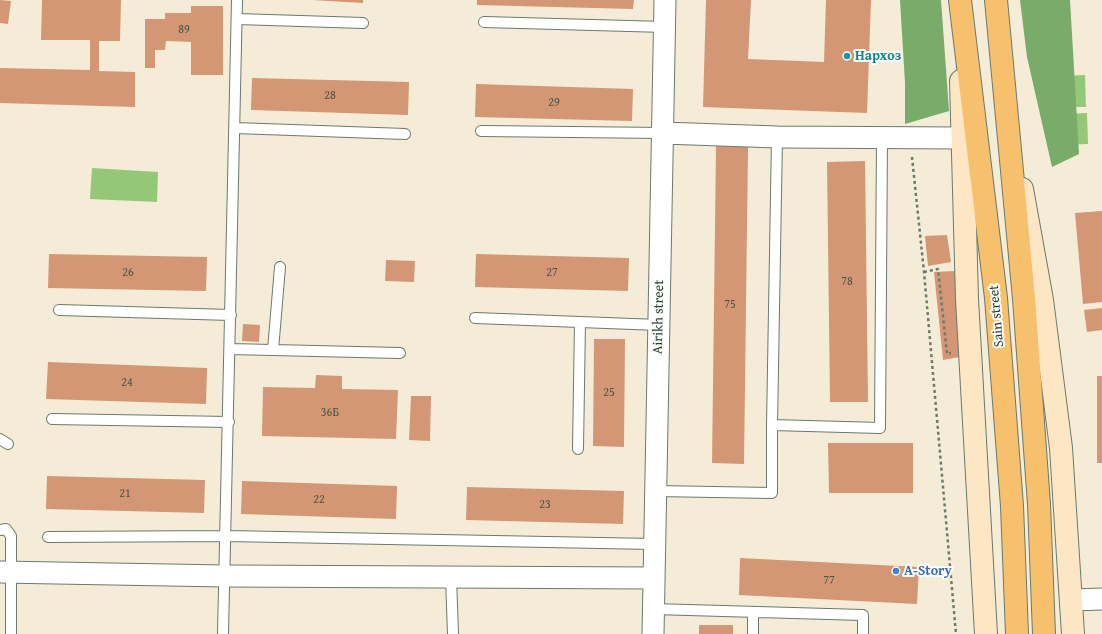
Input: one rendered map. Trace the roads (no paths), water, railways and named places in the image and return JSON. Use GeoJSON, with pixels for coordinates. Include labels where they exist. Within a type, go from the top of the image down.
{"type":"FeatureCollection","features":[{"type":"Feature","properties":{"kind":"main road","name":"Sain street"},"geometry":{"type":"LineString","coordinates":[[960,0],[968,299],[986,634]]}},
{"type":"Feature","properties":{"kind":"main road","name":"Sain street"},"geometry":{"type":"LineString","coordinates":[[960,0],[996,298],[1012,506],[1017,634]]}},
{"type":"Feature","properties":{"kind":"main road","name":"Sain street"},"geometry":{"type":"LineString","coordinates":[[996,0],[1007,102],[1038,496],[1044,634]]}},
{"type":"Feature","properties":{"kind":"main road","name":"Sain street"},"geometry":{"type":"LineString","coordinates":[[1007,102],[1042,300],[1061,448],[1073,634]]}},
{"type":"Feature","properties":{"kind":"street","name":"Airikh street"},"geometry":{"type":"LineString","coordinates":[[653,634],[665,0]]}},
{"type":"Feature","properties":{"kind":"street"},"geometry":{"type":"LineString","coordinates":[[663,133],[777,137],[963,138]]}},
{"type":"Feature","properties":{"kind":"street"},"geometry":{"type":"LineString","coordinates":[[6,572],[225,576],[654,578]]}},
{"type":"Feature","properties":{"kind":"street"},"geometry":{"type":"LineString","coordinates":[[1072,600],[1102,599]]}},
{"type":"Feature","properties":{"kind":"lane"},"geometry":{"type":"LineString","coordinates":[[223,634],[227,536],[237,0]]}},
{"type":"Feature","properties":{"kind":"lane"},"geometry":{"type":"LineString","coordinates":[[237,19],[363,23]]}},
{"type":"Feature","properties":{"kind":"lane"},"geometry":{"type":"LineString","coordinates":[[484,22],[665,27]]}},
{"type":"Feature","properties":{"kind":"lane"},"geometry":{"type":"LineString","coordinates":[[235,128],[405,134]]}},
{"type":"Feature","properties":{"kind":"lane"},"geometry":{"type":"LineString","coordinates":[[481,130],[663,133]]}},
{"type":"Feature","properties":{"kind":"lane"},"geometry":{"type":"LineString","coordinates":[[655,491],[772,493],[777,137]]}},
{"type":"Feature","properties":{"kind":"lane"},"geometry":{"type":"LineString","coordinates":[[772,425],[880,428],[882,137]]}},
{"type":"Feature","properties":{"kind":"lane"},"geometry":{"type":"LineString","coordinates":[[273,350],[280,267]]}},
{"type":"Feature","properties":{"kind":"lane"},"geometry":{"type":"LineString","coordinates":[[59,310],[231,315]]}},
{"type":"Feature","properties":{"kind":"lane"},"geometry":{"type":"LineString","coordinates":[[475,318],[659,325]]}},
{"type":"Feature","properties":{"kind":"lane"},"geometry":{"type":"LineString","coordinates":[[578,449],[580,322]]}},
{"type":"Feature","properties":{"kind":"lane"},"geometry":{"type":"LineString","coordinates":[[230,348],[400,353]]}},
{"type":"Feature","properties":{"kind":"lane"},"geometry":{"type":"LineString","coordinates":[[52,420],[229,422]]}},
{"type":"Feature","properties":{"kind":"lane"},"geometry":{"type":"LineString","coordinates":[[0,530],[6,529],[11,536],[6,572],[11,634]]}},
{"type":"Feature","properties":{"kind":"lane"},"geometry":{"type":"LineString","coordinates":[[48,537],[227,536],[654,544]]}},
{"type":"Feature","properties":{"kind":"lane"},"geometry":{"type":"LineString","coordinates":[[451,577],[453,634]]}},
{"type":"Feature","properties":{"kind":"lane"},"geometry":{"type":"LineString","coordinates":[[653,609],[863,615],[863,634]]}},
{"type":"Feature","properties":{"kind":"lane"},"geometry":{"type":"LineString","coordinates":[[753,634],[754,612]]}},
{"type":"Feature","properties":{"kind":"place","name":"Нархоз"},"geometry":{"type":"Point","coordinates":[847,56]}},
{"type":"Feature","properties":{"kind":"place","name":"A-Story"},"geometry":{"type":"Point","coordinates":[896,571]}}]}
